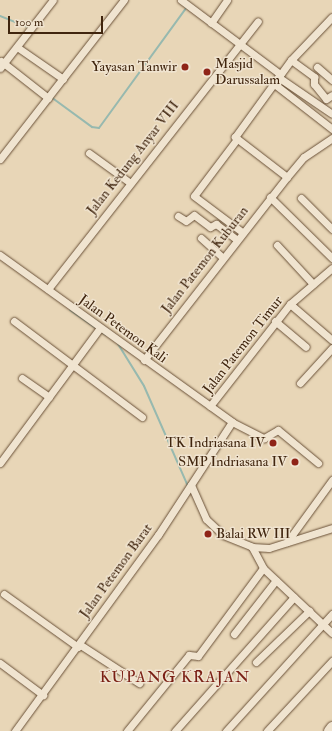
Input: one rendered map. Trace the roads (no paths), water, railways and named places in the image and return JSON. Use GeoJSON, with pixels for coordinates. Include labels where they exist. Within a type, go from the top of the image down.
{"type":"FeatureCollection","features":[{"type":"Feature","properties":{"kind":"main road"},"geometry":{"type":"LineString","coordinates":[[328,731],[332,727]]}},
{"type":"Feature","properties":{"kind":"street"},"geometry":{"type":"LineString","coordinates":[[49,97],[2,63],[17,47],[53,0]]}},
{"type":"Feature","properties":{"kind":"street"},"geometry":{"type":"LineString","coordinates":[[0,159],[124,0]]}},
{"type":"Feature","properties":{"kind":"street"},"geometry":{"type":"LineString","coordinates":[[211,23],[227,0]]}},
{"type":"Feature","properties":{"kind":"street"},"geometry":{"type":"LineString","coordinates":[[186,4],[279,76],[332,114]]}},
{"type":"Feature","properties":{"kind":"street"},"geometry":{"type":"LineString","coordinates":[[242,232],[194,196],[237,139],[236,135],[291,60],[332,17]]}},
{"type":"Feature","properties":{"kind":"street","name":"Jalan Kedung Anyar VIII"},"geometry":{"type":"LineString","coordinates":[[48,289],[129,182],[258,21]]}},
{"type":"Feature","properties":{"kind":"street"},"geometry":{"type":"LineString","coordinates":[[17,47],[63,79]]}},
{"type":"Feature","properties":{"kind":"street"},"geometry":{"type":"LineString","coordinates":[[291,60],[314,76],[314,84],[326,99],[332,95]]}},
{"type":"Feature","properties":{"kind":"street"},"geometry":{"type":"LineString","coordinates":[[317,67],[332,80]]}},
{"type":"Feature","properties":{"kind":"street"},"geometry":{"type":"LineString","coordinates":[[274,83],[332,129]]}},
{"type":"Feature","properties":{"kind":"street","name":"Jalan Patemon Kuburan"},"geometry":{"type":"LineString","coordinates":[[144,360],[222,256],[270,197],[304,157],[332,138]]}},
{"type":"Feature","properties":{"kind":"street"},"geometry":{"type":"LineString","coordinates":[[237,139],[287,177]]}},
{"type":"Feature","properties":{"kind":"street"},"geometry":{"type":"LineString","coordinates":[[89,153],[129,182]]}},
{"type":"Feature","properties":{"kind":"street"},"geometry":{"type":"LineString","coordinates":[[270,197],[332,258]]}},
{"type":"Feature","properties":{"kind":"street"},"geometry":{"type":"LineString","coordinates":[[301,198],[332,229]]}},
{"type":"Feature","properties":{"kind":"street"},"geometry":{"type":"LineString","coordinates":[[178,216],[186,221],[194,215],[210,226],[216,224],[236,239]]}},
{"type":"Feature","properties":{"kind":"street"},"geometry":{"type":"LineString","coordinates":[[201,238],[222,256]]}},
{"type":"Feature","properties":{"kind":"street"},"geometry":{"type":"LineString","coordinates":[[277,245],[313,284]]}},
{"type":"Feature","properties":{"kind":"street","name":"Jalan Petemon Kali"},"geometry":{"type":"LineString","coordinates":[[0,255],[48,289],[99,330],[232,422],[264,438],[278,430],[318,463]]}},
{"type":"Feature","properties":{"kind":"street","name":"Jalan Patemon Timur"},"geometry":{"type":"LineString","coordinates":[[210,406],[275,321],[290,304],[332,268]]}},
{"type":"Feature","properties":{"kind":"street"},"geometry":{"type":"LineString","coordinates":[[290,304],[332,340]]}},
{"type":"Feature","properties":{"kind":"street"},"geometry":{"type":"LineString","coordinates":[[14,321],[142,417]]}},
{"type":"Feature","properties":{"kind":"street"},"geometry":{"type":"LineString","coordinates":[[275,321],[306,347]]}},
{"type":"Feature","properties":{"kind":"street"},"geometry":{"type":"LineString","coordinates":[[0,463],[99,330]]}},
{"type":"Feature","properties":{"kind":"street"},"geometry":{"type":"LineString","coordinates":[[300,383],[332,348]]}},
{"type":"Feature","properties":{"kind":"street"},"geometry":{"type":"LineString","coordinates":[[22,378],[49,398]]}},
{"type":"Feature","properties":{"kind":"street","name":"Jalan Petemon Barat"},"geometry":{"type":"LineString","coordinates":[[15,731],[43,695],[185,494],[232,422]]}},
{"type":"Feature","properties":{"kind":"street"},"geometry":{"type":"LineString","coordinates":[[287,542],[332,480]]}},
{"type":"Feature","properties":{"kind":"street"},"geometry":{"type":"LineString","coordinates":[[190,486],[206,519],[223,535],[253,549],[269,548],[332,528]]}},
{"type":"Feature","properties":{"kind":"street"},"geometry":{"type":"LineString","coordinates":[[253,549],[263,568],[332,633]]}},
{"type":"Feature","properties":{"kind":"street"},"geometry":{"type":"LineString","coordinates":[[127,731],[189,655],[198,656],[263,568]]}},
{"type":"Feature","properties":{"kind":"street"},"geometry":{"type":"LineString","coordinates":[[234,634],[276,580]]}},
{"type":"Feature","properties":{"kind":"street"},"geometry":{"type":"LineString","coordinates":[[4,594],[78,645],[139,683]]}},
{"type":"Feature","properties":{"kind":"street"},"geometry":{"type":"LineString","coordinates":[[175,731],[294,597]]}},
{"type":"Feature","properties":{"kind":"street"},"geometry":{"type":"LineString","coordinates":[[256,662],[309,611]]}},
{"type":"Feature","properties":{"kind":"street"},"geometry":{"type":"LineString","coordinates":[[226,731],[269,680],[332,614]]}},
{"type":"Feature","properties":{"kind":"street"},"geometry":{"type":"LineString","coordinates":[[266,731],[332,661]]}},
{"type":"Feature","properties":{"kind":"street"},"geometry":{"type":"LineString","coordinates":[[0,663],[43,695]]}},
{"type":"Feature","properties":{"kind":"waterway"},"geometry":{"type":"LineString","coordinates":[[51,97],[92,127],[99,128],[187,7]]}},
{"type":"Feature","properties":{"kind":"waterway"},"geometry":{"type":"LineString","coordinates":[[0,16],[29,28]]}},
{"type":"Feature","properties":{"kind":"waterway"},"geometry":{"type":"LineString","coordinates":[[70,310],[106,335]]}},
{"type":"Feature","properties":{"kind":"waterway"},"geometry":{"type":"LineString","coordinates":[[118,344],[144,386],[188,486]]}},
{"type":"Feature","properties":{"kind":"place","name":"Yayasan Tanwir"},"geometry":{"type":"Point","coordinates":[185,67]}},
{"type":"Feature","properties":{"kind":"place","name":"Masjid Darussalam"},"geometry":{"type":"Point","coordinates":[207,72]}},
{"type":"Feature","properties":{"kind":"place","name":"TK Indriasana IV"},"geometry":{"type":"Point","coordinates":[273,443]}},
{"type":"Feature","properties":{"kind":"place","name":"SMP Indriasana IV"},"geometry":{"type":"Point","coordinates":[295,462]}},
{"type":"Feature","properties":{"kind":"place","name":"Balai RW III"},"geometry":{"type":"Point","coordinates":[208,534]}},
{"type":"Feature","properties":{"kind":"district","name":"KUPANG KRAJAN"},"geometry":{"type":"Point","coordinates":[175,677]}}]}
